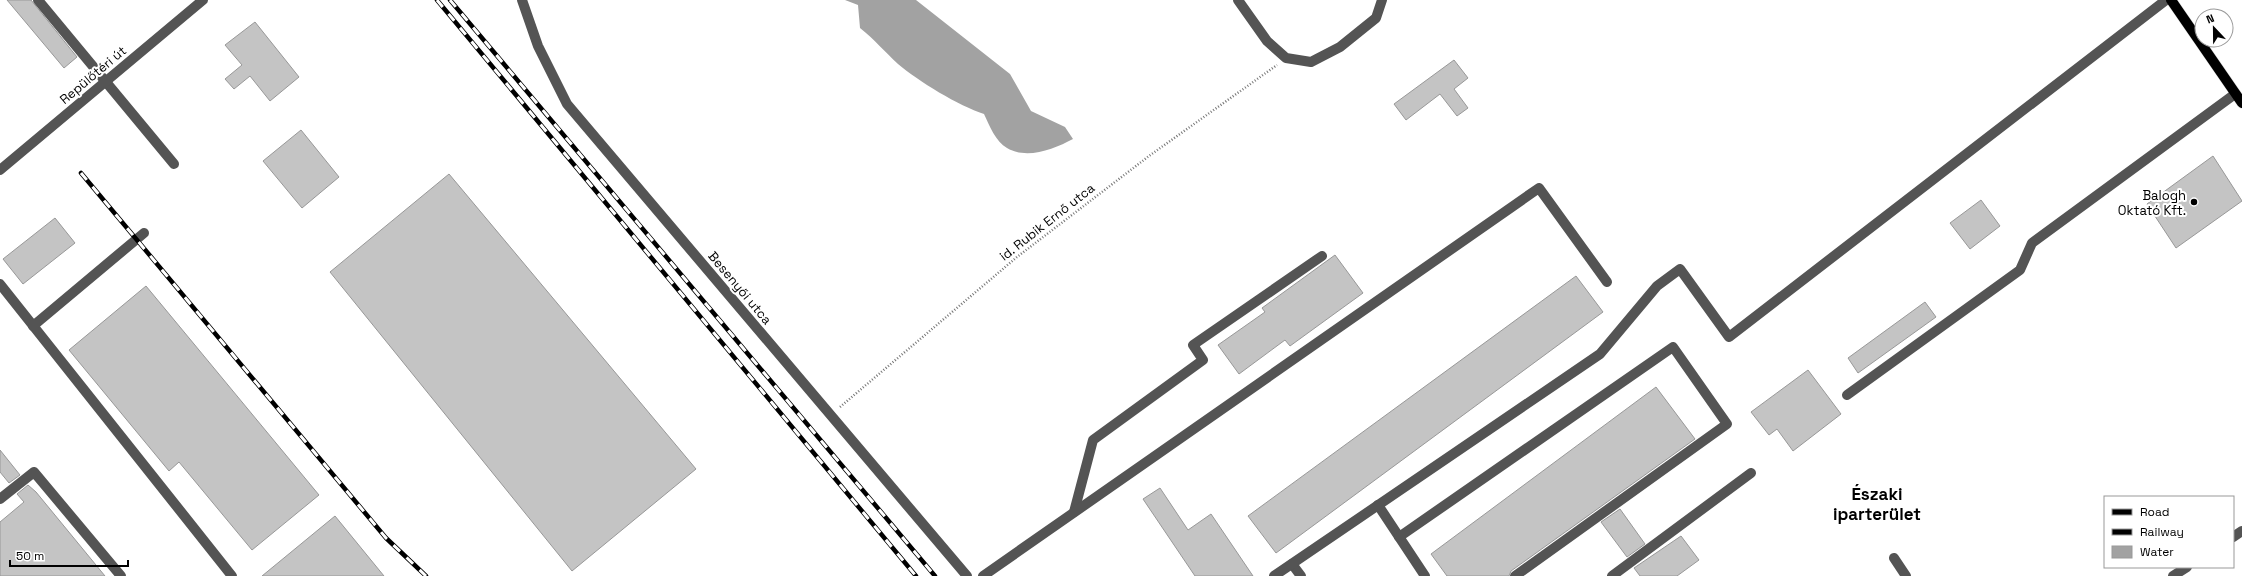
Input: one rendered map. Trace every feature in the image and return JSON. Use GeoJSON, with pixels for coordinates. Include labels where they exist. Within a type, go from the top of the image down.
{"type":"FeatureCollection","features":[{"type":"Feature","properties":{"kind":"main road"},"geometry":{"type":"LineString","coordinates":[[2171,0],[2242,103]]}},
{"type":"Feature","properties":{"kind":"street"},"geometry":{"type":"LineString","coordinates":[[38,0],[107,81],[174,164]]}},
{"type":"Feature","properties":{"kind":"street","name":"Repülőtéri út"},"geometry":{"type":"LineString","coordinates":[[0,170],[107,81],[192,4],[203,0]]}},
{"type":"Feature","properties":{"kind":"street","name":"Besenyői utca"},"geometry":{"type":"LineString","coordinates":[[522,0],[538,46],[567,104],[967,576]]}},
{"type":"Feature","properties":{"kind":"street"},"geometry":{"type":"LineString","coordinates":[[1238,0],[1267,41],[1286,58],[1311,62],[1340,47],[1376,18],[1382,0]]}},
{"type":"Feature","properties":{"kind":"street"},"geometry":{"type":"LineString","coordinates":[[1274,576],[1600,354],[1657,286],[1680,269],[1729,337],[2166,0]]}},
{"type":"Feature","properties":{"kind":"street"},"geometry":{"type":"LineString","coordinates":[[1847,395],[2020,270],[2032,243],[2235,94]]}},
{"type":"Feature","properties":{"kind":"street"},"geometry":{"type":"LineString","coordinates":[[983,576],[1539,188],[1607,282]]}},
{"type":"Feature","properties":{"kind":"street"},"geometry":{"type":"LineString","coordinates":[[33,326],[144,233]]}},
{"type":"Feature","properties":{"kind":"street"},"geometry":{"type":"LineString","coordinates":[[1074,512],[1093,440],[1203,360],[1193,345],[1322,256]]}},
{"type":"Feature","properties":{"kind":"street"},"geometry":{"type":"LineString","coordinates":[[0,284],[232,576]]}},
{"type":"Feature","properties":{"kind":"street"},"geometry":{"type":"LineString","coordinates":[[1399,537],[1673,347],[1727,424],[1515,576]]}},
{"type":"Feature","properties":{"kind":"street"},"geometry":{"type":"LineString","coordinates":[[0,499],[34,472],[121,576]]}},
{"type":"Feature","properties":{"kind":"street"},"geometry":{"type":"LineString","coordinates":[[1612,576],[1751,473]]}},
{"type":"Feature","properties":{"kind":"street"},"geometry":{"type":"LineString","coordinates":[[1378,505],[1425,576]]}},
{"type":"Feature","properties":{"kind":"street"},"geometry":{"type":"LineString","coordinates":[[1894,558],[1906,576]]}},
{"type":"Feature","properties":{"kind":"street"},"geometry":{"type":"LineString","coordinates":[[1292,564],[1300,576]]}},
{"type":"Feature","properties":{"kind":"street"},"geometry":{"type":"LineString","coordinates":[[2173,576],[2185,568]]}},
{"type":"Feature","properties":{"kind":"path","name":"id. Rubik Ernő utca"},"geometry":{"type":"LineString","coordinates":[[830,415],[1017,257],[1149,156],[1286,58]]}},
{"type":"Feature","properties":{"kind":"water"},"geometry":{"type":"Polygon","coordinates":[[[845,0],[916,0],[1010,74],[1031,111],[1065,127],[1073,139],[1040,152],[1023,153],[1007,148],[996,138],[984,114],[939,92],[916,78],[898,64],[860,28],[858,5],[845,0]]]}},
{"type":"Feature","properties":{"kind":"building"},"geometry":{"type":"Polygon","coordinates":[[[7,0],[31,0],[77,57],[64,68],[7,0]]]}},
{"type":"Feature","properties":{"kind":"building"},"geometry":{"type":"Polygon","coordinates":[[[255,22],[299,77],[270,101],[250,76],[234,89],[225,79],[242,65],[225,45],[255,22]]]}},
{"type":"Feature","properties":{"kind":"building"},"geometry":{"type":"Polygon","coordinates":[[[1454,60],[1468,78],[1454,89],[1468,108],[1457,116],[1440,94],[1406,120],[1394,104],[1454,60]]]}},
{"type":"Feature","properties":{"kind":"building"},"geometry":{"type":"Polygon","coordinates":[[[301,130],[339,177],[302,208],[263,161],[301,130]]]}},
{"type":"Feature","properties":{"kind":"building","name":"Balogh Oktató Kft."},"geometry":{"type":"Polygon","coordinates":[[[2213,156],[2242,201],[2176,248],[2147,204],[2213,156]]]}},
{"type":"Feature","properties":{"kind":"building"},"geometry":{"type":"Polygon","coordinates":[[[449,174],[696,469],[572,571],[330,272],[449,174]]]}},
{"type":"Feature","properties":{"kind":"building"},"geometry":{"type":"Polygon","coordinates":[[[1981,200],[2000,226],[1970,249],[1950,223],[1981,200]]]}},
{"type":"Feature","properties":{"kind":"building"},"geometry":{"type":"Polygon","coordinates":[[[55,218],[75,243],[23,284],[3,259],[55,218]]]}},
{"type":"Feature","properties":{"kind":"building"},"geometry":{"type":"Polygon","coordinates":[[[1335,255],[1363,293],[1290,346],[1285,340],[1239,374],[1218,345],[1265,312],[1262,308],[1335,255]]]}},
{"type":"Feature","properties":{"kind":"building"},"geometry":{"type":"Polygon","coordinates":[[[1576,276],[1603,312],[1276,553],[1248,516],[1576,276]]]}},
{"type":"Feature","properties":{"kind":"building"},"geometry":{"type":"Polygon","coordinates":[[[146,286],[319,495],[252,550],[179,462],[169,471],[69,350],[146,286]]]}},
{"type":"Feature","properties":{"kind":"building"},"geometry":{"type":"Polygon","coordinates":[[[1925,302],[1936,317],[1858,373],[1848,358],[1925,302]]]}},
{"type":"Feature","properties":{"kind":"building"},"geometry":{"type":"Polygon","coordinates":[[[1808,370],[1841,414],[1793,451],[1777,429],[1769,435],[1751,412],[1808,370]]]}},
{"type":"Feature","properties":{"kind":"building"},"geometry":{"type":"Polygon","coordinates":[[[1656,387],[1695,439],[1511,571],[1509,576],[1447,576],[1431,554],[1656,387]]]}},
{"type":"Feature","properties":{"kind":"building"},"geometry":{"type":"Polygon","coordinates":[[[0,450],[20,475],[9,483],[0,472],[0,450]]]}},
{"type":"Feature","properties":{"kind":"building"},"geometry":{"type":"Polygon","coordinates":[[[28,485],[36,492],[105,576],[0,576],[0,522],[24,502],[17,494],[28,485]]]}},
{"type":"Feature","properties":{"kind":"building"},"geometry":{"type":"Polygon","coordinates":[[[1160,488],[1188,530],[1211,514],[1253,576],[1195,576],[1143,499],[1160,488]]]}},
{"type":"Feature","properties":{"kind":"building"},"geometry":{"type":"Polygon","coordinates":[[[1620,509],[1645,544],[1627,557],[1601,522],[1620,509]]]}},
{"type":"Feature","properties":{"kind":"building"},"geometry":{"type":"Polygon","coordinates":[[[335,516],[384,576],[262,576],[335,516]]]}},
{"type":"Feature","properties":{"kind":"building"},"geometry":{"type":"Polygon","coordinates":[[[1681,536],[1699,560],[1677,576],[1640,576],[1634,568],[1681,536]]]}},
{"type":"Feature","properties":{"kind":"railway"},"geometry":{"type":"LineString","coordinates":[[437,0],[916,576]]}},
{"type":"Feature","properties":{"kind":"railway"},"geometry":{"type":"LineString","coordinates":[[450,0],[935,576]]}},
{"type":"Feature","properties":{"kind":"railway"},"geometry":{"type":"LineString","coordinates":[[81,173],[386,538],[426,576]]}},
{"type":"Feature","properties":{"kind":"place","name":"Balogh Oktató Kft."},"geometry":{"type":"Point","coordinates":[2194,202]}},
{"type":"Feature","properties":{"kind":"district","name":"Északi iparterület"},"geometry":{"type":"Point","coordinates":[1877,504]}}]}
